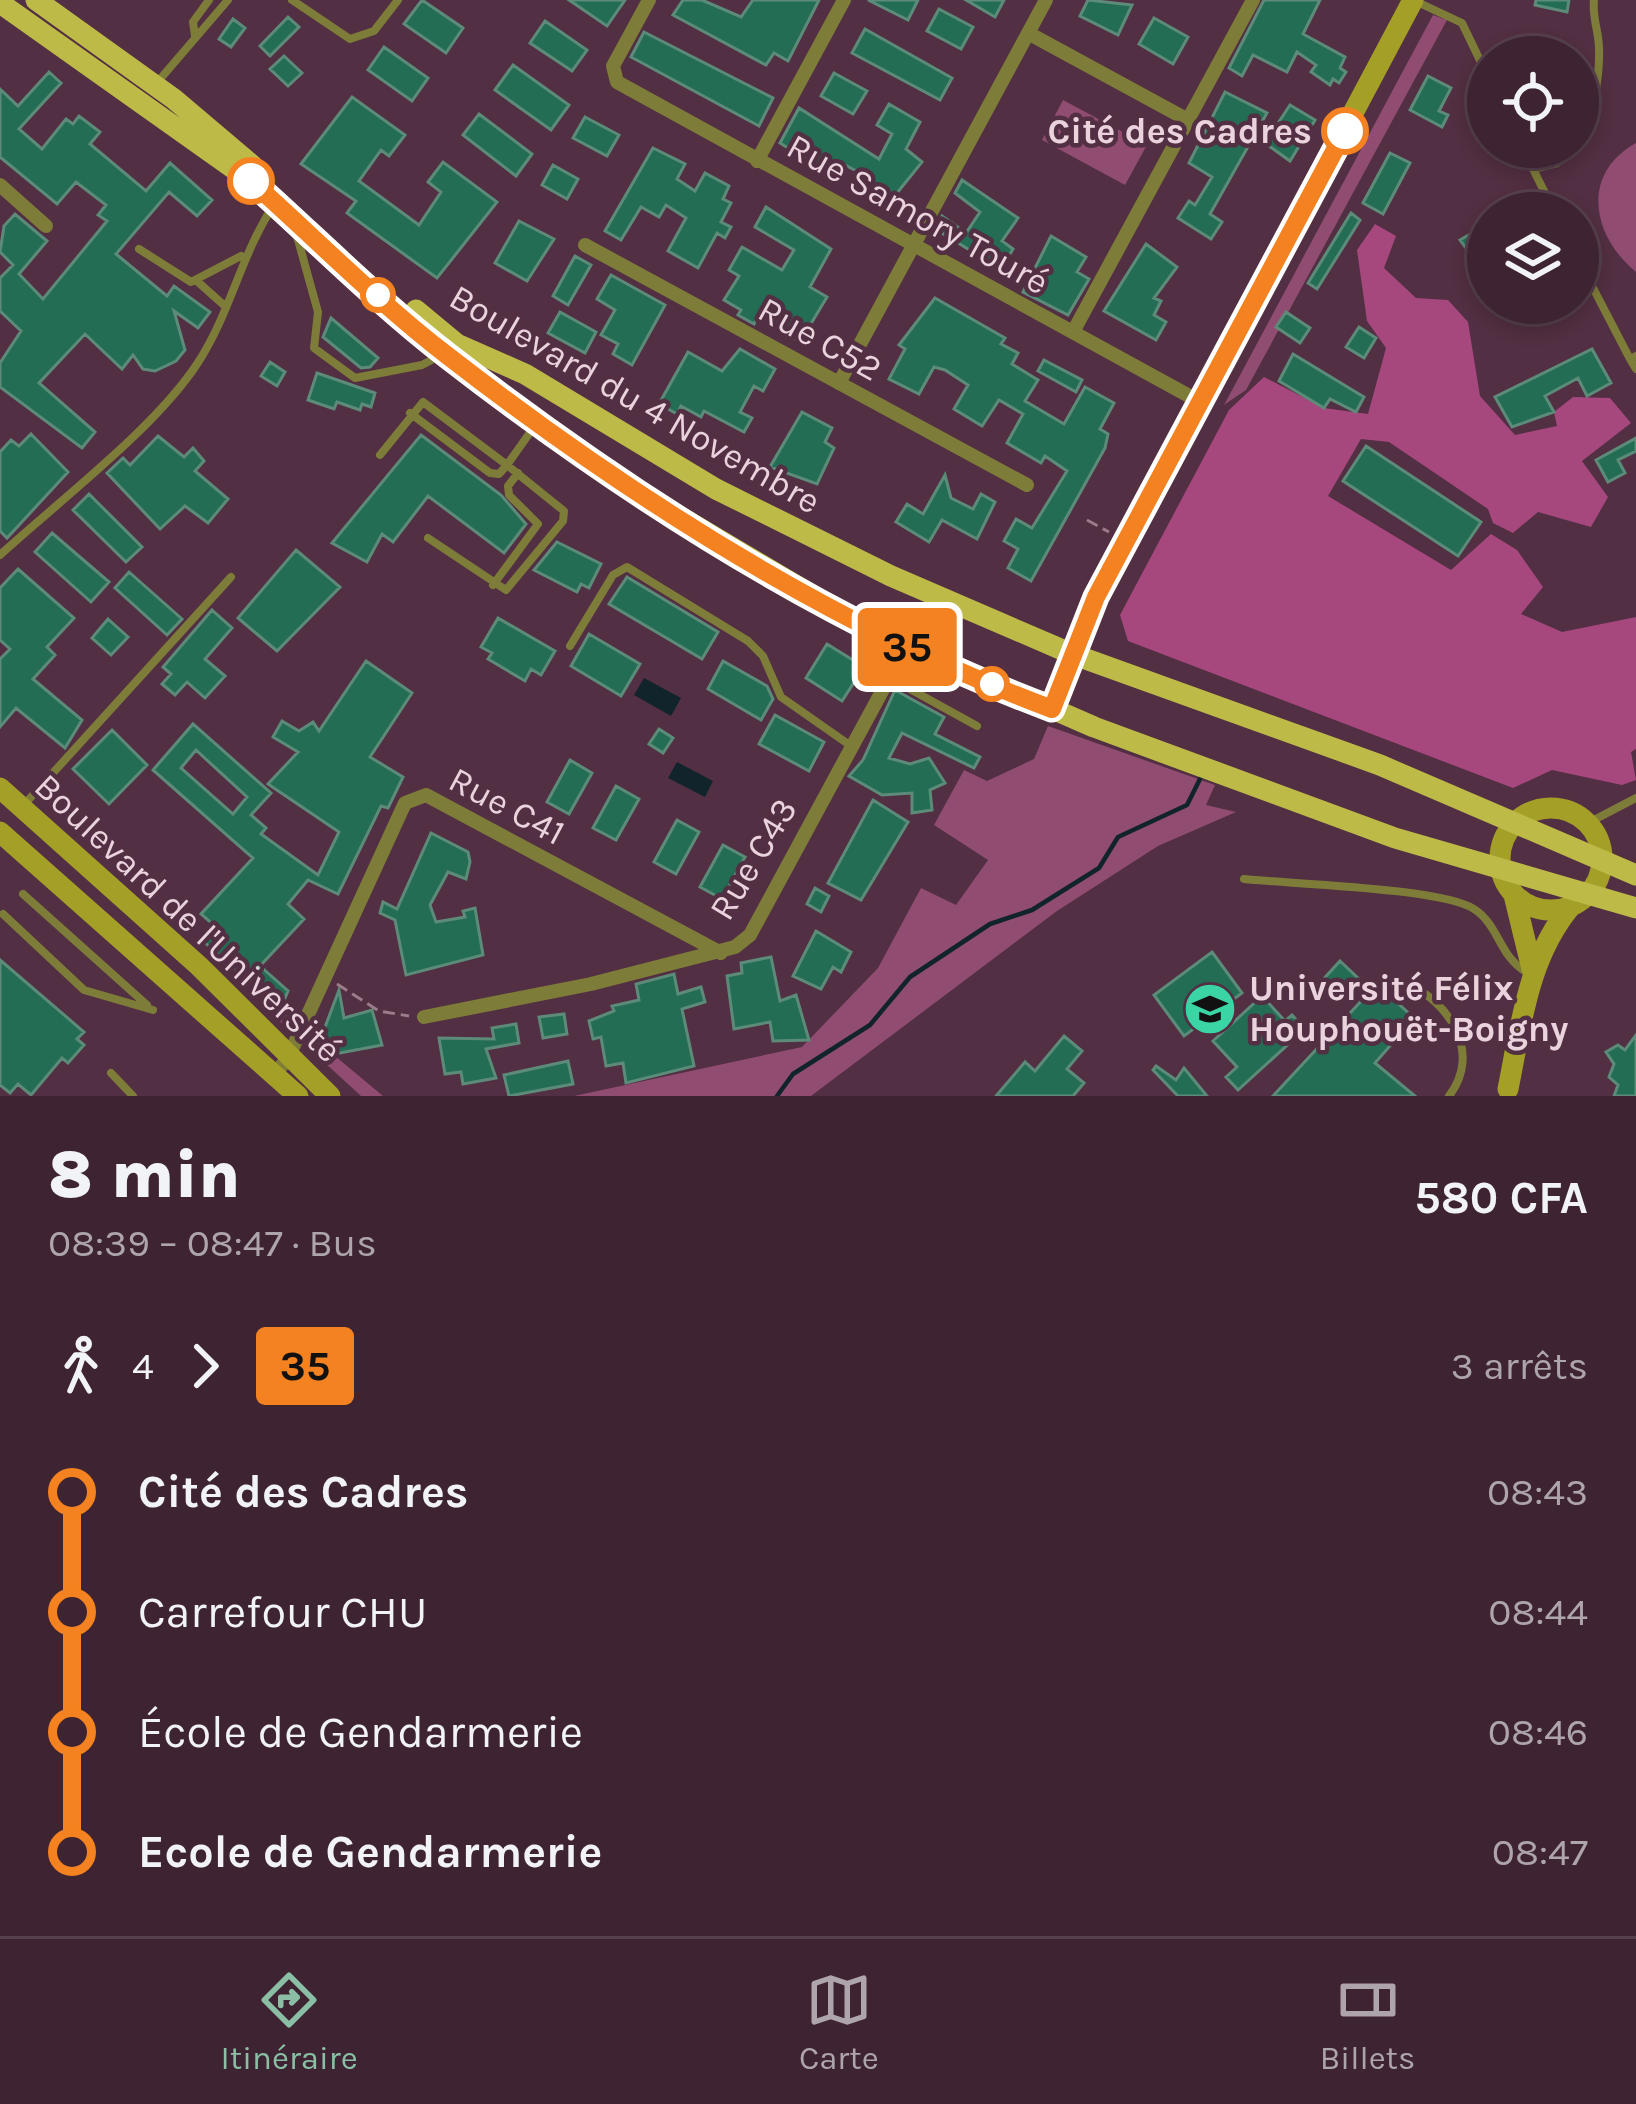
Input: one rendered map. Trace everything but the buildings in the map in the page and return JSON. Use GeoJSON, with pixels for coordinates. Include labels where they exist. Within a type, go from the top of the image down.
{"type":"FeatureCollection","features":[{"type":"Feature","properties":{"kind":"main road","name":"Boulevard du 4 Novembre"},"geometry":{"type":"LineString","coordinates":[[37,0],[458,344],[525,374],[697,478],[815,540],[1072,654],[1381,765],[1636,875]]}},
{"type":"Feature","properties":{"kind":"main road","name":"Boulevard du 4 Novembre"},"geometry":{"type":"LineString","coordinates":[[0,3],[151,94],[444,353],[537,423],[724,544],[906,647],[1052,709],[1395,838],[1501,869],[1579,901],[1636,908]]}},
{"type":"Feature","properties":{"kind":"street","name":"Rue Samory Touré"},"geometry":{"type":"LineString","coordinates":[[649,0],[611,73],[616,82],[1202,403]]}},
{"type":"Feature","properties":{"kind":"street"},"geometry":{"type":"LineString","coordinates":[[757,160],[844,0]]}},
{"type":"Feature","properties":{"kind":"street"},"geometry":{"type":"LineString","coordinates":[[838,383],[1046,0]]}},
{"type":"Feature","properties":{"kind":"street"},"geometry":{"type":"LineString","coordinates":[[1072,332],[1253,0]]}},
{"type":"Feature","properties":{"kind":"street"},"geometry":{"type":"LineString","coordinates":[[1052,709],[1072,654],[1126,541],[1413,0]]}},
{"type":"Feature","properties":{"kind":"street"},"geometry":{"type":"LineString","coordinates":[[1028,33],[1188,120]]}},
{"type":"Feature","properties":{"kind":"street"},"geometry":{"type":"LineString","coordinates":[[0,185],[46,226]]}},
{"type":"Feature","properties":{"kind":"street","name":"Rue C52"},"geometry":{"type":"LineString","coordinates":[[585,245],[1027,485]]}},
{"type":"Feature","properties":{"kind":"street","name":"Rue C43"},"geometry":{"type":"LineString","coordinates":[[424,1017],[721,953],[750,935],[906,647]]}},
{"type":"Feature","properties":{"kind":"street","name":"Boulevard de l'Université"},"geometry":{"type":"LineString","coordinates":[[0,788],[199,966],[281,1066],[298,1096]]}},
{"type":"Feature","properties":{"kind":"street","name":"Rue C41"},"geometry":{"type":"LineString","coordinates":[[281,1066],[405,803],[426,795],[721,953]]}},
{"type":"Feature","properties":{"kind":"street"},"geometry":{"type":"LineString","coordinates":[[1508,1089],[1532,976],[1549,934],[1579,901],[1604,862],[1588,823],[1563,809],[1547,808],[1514,824],[1501,848],[1501,869],[1526,932],[1532,976]]}},
{"type":"Feature","properties":{"kind":"street","name":"Boulevard de l'Université"},"geometry":{"type":"LineString","coordinates":[[0,832],[281,1066],[330,1096]]}},
{"type":"Feature","properties":{"kind":"street"},"geometry":{"type":"LineString","coordinates":[[1512,892],[1547,910],[1579,901]]}},
{"type":"Feature","properties":{"kind":"lane"},"geometry":{"type":"LineString","coordinates":[[195,36],[193,22],[209,0]]}},
{"type":"Feature","properties":{"kind":"lane"},"geometry":{"type":"LineString","coordinates":[[151,94],[229,0]]}},
{"type":"Feature","properties":{"kind":"lane"},"geometry":{"type":"LineString","coordinates":[[292,0],[350,40],[374,32],[398,0]]}},
{"type":"Feature","properties":{"kind":"lane"},"geometry":{"type":"LineString","coordinates":[[1413,0],[1462,23],[1468,36]]}},
{"type":"Feature","properties":{"kind":"lane"},"geometry":{"type":"LineString","coordinates":[[1594,0],[1596,36]]}},
{"type":"Feature","properties":{"kind":"lane"},"geometry":{"type":"LineString","coordinates":[[1537,168],[1533,169],[1544,192]]}},
{"type":"Feature","properties":{"kind":"lane"},"geometry":{"type":"LineString","coordinates":[[197,282],[242,256],[283,209]]}},
{"type":"Feature","properties":{"kind":"lane"},"geometry":{"type":"LineString","coordinates":[[283,209],[318,312],[314,348],[355,378],[422,365],[444,353]]}},
{"type":"Feature","properties":{"kind":"lane"},"geometry":{"type":"LineString","coordinates":[[139,249],[184,280],[197,282],[226,307]]}},
{"type":"Feature","properties":{"kind":"lane"},"geometry":{"type":"LineString","coordinates":[[0,555],[155,412],[199,363],[226,307],[242,256]]}},
{"type":"Feature","properties":{"kind":"lane"},"geometry":{"type":"LineString","coordinates":[[1599,297],[1636,369]]}},
{"type":"Feature","properties":{"kind":"lane"},"geometry":{"type":"LineString","coordinates":[[318,312],[328,322]]}},
{"type":"Feature","properties":{"kind":"lane"},"geometry":{"type":"LineString","coordinates":[[374,362],[385,369]]}},
{"type":"Feature","properties":{"kind":"lane"},"geometry":{"type":"LineString","coordinates":[[380,454],[423,402],[557,502],[564,516],[506,590],[428,538]]}},
{"type":"Feature","properties":{"kind":"lane"},"geometry":{"type":"LineString","coordinates":[[410,413],[490,473],[499,474],[537,423]]}},
{"type":"Feature","properties":{"kind":"lane"},"geometry":{"type":"LineString","coordinates":[[493,585],[538,524],[509,495],[508,485],[518,473]]}},
{"type":"Feature","properties":{"kind":"lane"},"geometry":{"type":"LineString","coordinates":[[570,646],[613,575],[627,567],[748,641],[763,656],[781,698],[852,747]]}},
{"type":"Feature","properties":{"kind":"lane"},"geometry":{"type":"LineString","coordinates":[[22,807],[231,577]]}},
{"type":"Feature","properties":{"kind":"lane"},"geometry":{"type":"LineString","coordinates":[[889,677],[977,726]]}},
{"type":"Feature","properties":{"kind":"lane"},"geometry":{"type":"LineString","coordinates":[[1588,823],[1636,798]]}},
{"type":"Feature","properties":{"kind":"lane"},"geometry":{"type":"LineString","coordinates":[[1244,879],[1438,896],[1475,909],[1510,962],[1532,976]]}},
{"type":"Feature","properties":{"kind":"lane"},"geometry":{"type":"LineString","coordinates":[[3,914],[84,991],[153,1010],[23,894]]}},
{"type":"Feature","properties":{"kind":"lane"},"geometry":{"type":"LineString","coordinates":[[1406,983],[1428,992],[1454,1019],[1461,1055],[1449,1096]]}},
{"type":"Feature","properties":{"kind":"lane"},"geometry":{"type":"LineString","coordinates":[[111,1073],[133,1096]]}},
{"type":"Feature","properties":{"kind":"path"},"geometry":{"type":"LineString","coordinates":[[1087,520],[1126,541]]}},
{"type":"Feature","properties":{"kind":"path"},"geometry":{"type":"LineString","coordinates":[[325,978],[379,1011],[424,1017]]}},
{"type":"Feature","properties":{"kind":"shaded area"},"geometry":{"type":"Polygon","coordinates":[[[1433,15],[1447,20],[1246,390],[1224,405],[1433,15]]]}},
{"type":"Feature","properties":{"kind":"shaded area"},"geometry":{"type":"Polygon","coordinates":[[[1063,100],[1147,145],[1125,185],[1042,140],[1063,100]]]}},
{"type":"Feature","properties":{"kind":"shaded area"},"geometry":{"type":"Polygon","coordinates":[[[1636,143],[1636,272],[1610,241],[1599,210],[1600,188],[1618,156],[1636,143]]]}},
{"type":"Feature","properties":{"kind":"shaded area"},"geometry":{"type":"Polygon","coordinates":[[[1375,224],[1396,236],[1384,268],[1416,298],[1448,300],[1467,321],[1480,396],[1515,435],[1557,426],[1554,412],[1573,397],[1610,398],[1631,423],[1582,461],[1608,497],[1591,527],[1538,512],[1513,533],[1493,523],[1488,509],[1389,442],[1361,439],[1328,496],[1451,570],[1491,534],[1517,550],[1543,587],[1521,614],[1562,632],[1636,617],[1636,749],[1631,752],[1636,780],[1622,785],[1552,770],[1513,788],[1128,641],[1120,615],[1229,410],[1264,377],[1324,408],[1368,414],[1386,348],[1367,321],[1357,250],[1375,224]]]}},
{"type":"Feature","properties":{"kind":"shaded area"},"geometry":{"type":"Polygon","coordinates":[[[1048,726],[1215,785],[1206,805],[1236,812],[1158,846],[1057,911],[811,1096],[574,1096],[802,1047],[878,968],[921,888],[956,905],[988,860],[934,825],[964,770],[987,781],[1034,759],[1048,726]]]}},
{"type":"Feature","properties":{"kind":"shaded area"},"geometry":{"type":"Polygon","coordinates":[[[280,1010],[383,1096],[361,1096],[276,1018],[280,1010]]]}},
{"type":"Feature","properties":{"kind":"water"},"geometry":{"type":"Polygon","coordinates":[[[644,678],[681,698],[671,716],[634,695],[644,678]]]}},
{"type":"Feature","properties":{"kind":"water"},"geometry":{"type":"Polygon","coordinates":[[[677,762],[713,781],[705,797],[668,778],[677,762]]]}},
{"type":"Feature","properties":{"kind":"waterway"},"geometry":{"type":"LineString","coordinates":[[777,1096],[793,1074],[870,1025],[910,977],[990,924],[1032,910],[1099,868],[1118,837],[1187,805],[1200,779]]}},
{"type":"Feature","properties":{"kind":"bus line","name":"35"},"geometry":{"type":"LineString","coordinates":[[251,181],[444,353],[652,500],[871,629],[1052,709],[1096,597],[1345,131]]}},
{"type":"Feature","properties":{"kind":"place","name":"Cité des Cadres"},"geometry":{"type":"Point","coordinates":[1345,131]}},
{"type":"Feature","properties":{"kind":"place","name":"Université Félix Houphouët-Boigny"},"geometry":{"type":"Point","coordinates":[1210,1009]}}]}
